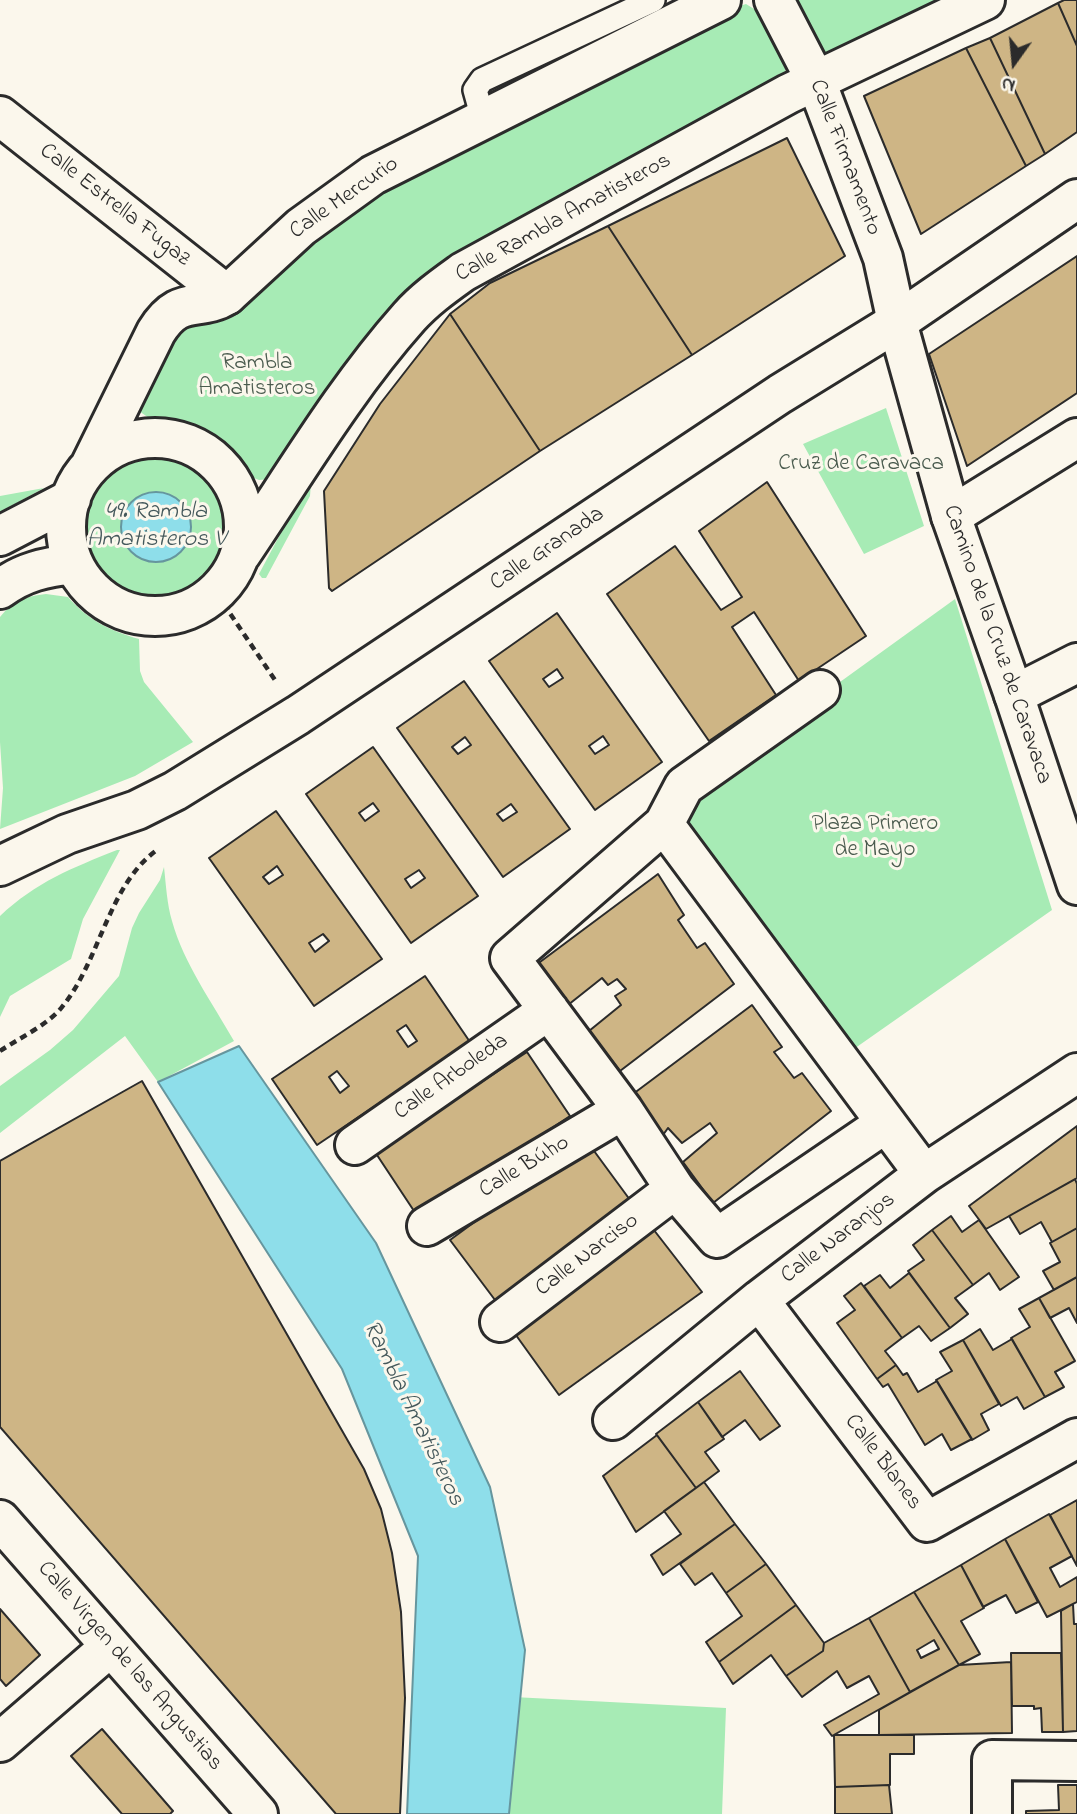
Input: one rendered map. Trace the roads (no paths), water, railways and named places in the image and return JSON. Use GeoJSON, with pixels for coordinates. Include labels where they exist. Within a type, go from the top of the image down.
{"type":"FeatureCollection","features":[{"type":"Feature","properties":{"kind":"street","name":"Calle Mercurio"},"geometry":{"type":"LineString","coordinates":[[227,295],[278,246],[330,204],[383,169],[721,0]]}},
{"type":"Feature","properties":{"kind":"street","name":"Calle Firmamento"},"geometry":{"type":"LineString","coordinates":[[774,0],[816,82],[883,258],[897,322]]}},
{"type":"Feature","properties":{"kind":"street","name":"Calle Rambla Amatisteros"},"geometry":{"type":"LineString","coordinates":[[241,554],[364,373],[411,315],[440,289],[487,259],[788,94],[985,0]]}},
{"type":"Feature","properties":{"kind":"street","name":"Calle Estrella Fugaz"},"geometry":{"type":"LineString","coordinates":[[0,116],[227,295]]}},
{"type":"Feature","properties":{"kind":"street","name":"Calle Granada"},"geometry":{"type":"LineString","coordinates":[[0,866],[67,834],[137,810],[176,791],[321,701],[780,394],[897,322],[1077,199]]}},
{"type":"Feature","properties":{"kind":"street"},"geometry":{"type":"LineString","coordinates":[[91,464],[112,448],[138,439],[165,437],[190,444],[213,458],[231,477],[242,502],[246,528],[241,554],[229,578],[210,598],[187,611],[161,616],[134,614],[109,604],[88,586],[74,564],[66,537],[67,511],[76,485],[91,464],[161,323],[180,308],[192,303],[214,301],[227,295]]}},
{"type":"Feature","properties":{"kind":"street","name":"Camino de la Cruz de Caravaca"},"geometry":{"type":"LineString","coordinates":[[897,322],[951,516],[1075,873]]}},
{"type":"Feature","properties":{"kind":"street"},"geometry":{"type":"LineString","coordinates":[[951,516],[1077,438]]}},
{"type":"Feature","properties":{"kind":"street"},"geometry":{"type":"LineString","coordinates":[[0,536],[71,499]]}},
{"type":"Feature","properties":{"kind":"street"},"geometry":{"type":"LineString","coordinates":[[0,589],[16,577],[33,570],[74,564]]}},
{"type":"Feature","properties":{"kind":"street"},"geometry":{"type":"LineString","coordinates":[[1014,695],[1077,663]]}},
{"type":"Feature","properties":{"kind":"street"},"geometry":{"type":"LineString","coordinates":[[820,690],[684,786],[664,824],[510,957],[623,1111],[675,1189],[717,1238],[886,1123]]}},
{"type":"Feature","properties":{"kind":"street"},"geometry":{"type":"LineString","coordinates":[[664,824],[924,1174]]}},
{"type":"Feature","properties":{"kind":"street","name":"Calle Arboleda"},"geometry":{"type":"LineString","coordinates":[[355,1145],[549,1010]]}},
{"type":"Feature","properties":{"kind":"street","name":"Calle Naranjos"},"geometry":{"type":"LineString","coordinates":[[613,1420],[759,1300],[924,1174],[1077,1073]]}},
{"type":"Feature","properties":{"kind":"street","name":"Calle Búho"},"geometry":{"type":"LineString","coordinates":[[427,1226],[623,1111]]}},
{"type":"Feature","properties":{"kind":"street","name":"Calle Narciso"},"geometry":{"type":"LineString","coordinates":[[500,1322],[675,1189]]}},
{"type":"Feature","properties":{"kind":"street","name":"Calle Blanes"},"geometry":{"type":"LineString","coordinates":[[759,1300],[927,1522],[1077,1438]]}},
{"type":"Feature","properties":{"kind":"street","name":"Calle Virgen de las Angustias"},"geometry":{"type":"LineString","coordinates":[[0,1520],[258,1814]]}},
{"type":"Feature","properties":{"kind":"street"},"geometry":{"type":"LineString","coordinates":[[0,1742],[110,1647]]}},
{"type":"Feature","properties":{"kind":"street"},"geometry":{"type":"LineString","coordinates":[[992,1814],[992,1760],[1077,1761]]}},
{"type":"Feature","properties":{"kind":"lane"},"geometry":{"type":"LineString","coordinates":[[483,119],[475,90],[482,80],[653,0]]}},
{"type":"Feature","properties":{"kind":"water","name":"49. Rambla Amatisteros V"},"geometry":{"type":"Polygon","coordinates":[[[163,492],[176,498],[185,507],[189,513],[189,541],[181,552],[170,560],[149,562],[131,552],[123,541],[121,520],[131,502],[142,494],[163,492]]]}},
{"type":"Feature","properties":{"kind":"water","name":"Rambla Amatisteros"},"geometry":{"type":"Polygon","coordinates":[[[239,1046],[376,1243],[490,1487],[525,1650],[509,1814],[407,1814],[418,1556],[342,1369],[158,1082],[239,1046]]]}},
{"type":"Feature","properties":{"kind":"park label","name":"Cruz de Caravaca"},"geometry":{"type":"Point","coordinates":[861,465]}},
{"type":"Feature","properties":{"kind":"park label","name":"Plaza Primero de Mayo"},"geometry":{"type":"Point","coordinates":[875,838]}}]}
